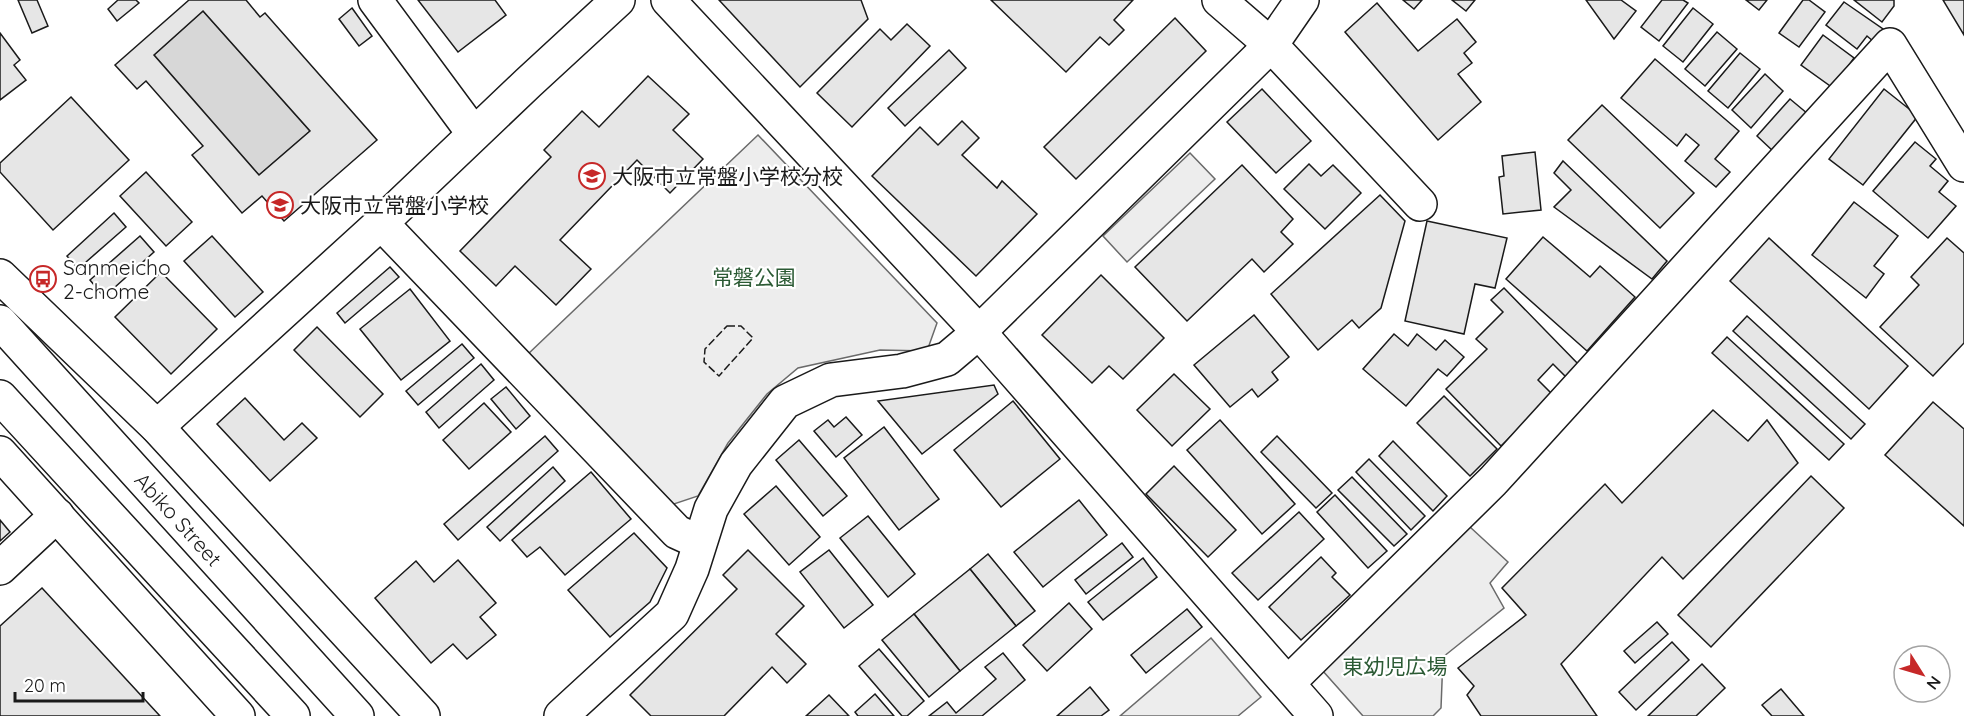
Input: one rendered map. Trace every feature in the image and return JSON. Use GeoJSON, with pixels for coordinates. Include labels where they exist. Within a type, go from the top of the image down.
{"type":"FeatureCollection","features":[{"type":"Feature","properties":{"kind":"street"},"geometry":{"type":"LineString","coordinates":[[375,0],[474,134]]}},
{"type":"Feature","properties":{"kind":"street"},"geometry":{"type":"LineString","coordinates":[[157,427],[381,223],[618,0]]}},
{"type":"Feature","properties":{"kind":"street"},"geometry":{"type":"LineString","coordinates":[[668,0],[979,332],[1316,716]]}},
{"type":"Feature","properties":{"kind":"street"},"geometry":{"type":"LineString","coordinates":[[1219,0],[1271,45],[1420,204]]}},
{"type":"Feature","properties":{"kind":"street"},"geometry":{"type":"LineString","coordinates":[[561,716],[672,614],[692,569],[711,509],[736,464],[785,402],[831,380],[902,371],[947,359],[979,332],[1271,45],[1302,0]]}},
{"type":"Feature","properties":{"kind":"street"},"geometry":{"type":"LineString","coordinates":[[1288,683],[1493,481],[1890,45],[1964,165]]}},
{"type":"Feature","properties":{"kind":"street"},"geometry":{"type":"LineString","coordinates":[[381,223],[677,532],[699,542]]}},
{"type":"Feature","properties":{"kind":"street"},"geometry":{"type":"LineString","coordinates":[[0,276],[157,427],[423,716]]}},
{"type":"Feature","properties":{"kind":"street","name":"Abiko Street"},"geometry":{"type":"LineString","coordinates":[[0,322],[357,716]]}},
{"type":"Feature","properties":{"kind":"street"},"geometry":{"type":"LineString","coordinates":[[0,396],[293,716]]}},
{"type":"Feature","properties":{"kind":"street"},"geometry":{"type":"LineString","coordinates":[[0,453],[238,716]]}},
{"type":"Feature","properties":{"kind":"street"},"geometry":{"type":"LineString","coordinates":[[0,568],[57,515]]}},
{"type":"Feature","properties":{"kind":"shaded area"},"geometry":{"type":"Polygon","coordinates":[[[203,11],[310,131],[259,175],[154,55],[203,11]]]}},
{"type":"Feature","properties":{"kind":"shaded area","name":"常磐公園"},"geometry":{"type":"Polygon","coordinates":[[[758,135],[937,323],[927,351],[880,350],[798,368],[767,394],[728,443],[698,496],[671,505],[527,355],[758,135]]]}},
{"type":"Feature","properties":{"kind":"shaded area"},"geometry":{"type":"Polygon","coordinates":[[[1190,153],[1215,179],[1127,262],[1103,236],[1190,153]]]}},
{"type":"Feature","properties":{"kind":"shaded area","name":"東幼児広場"},"geometry":{"type":"Polygon","coordinates":[[[1470,527],[1508,562],[1490,583],[1504,608],[1443,657],[1441,708],[1433,716],[1363,716],[1322,670],[1470,527]]]}},
{"type":"Feature","properties":{"kind":"shaded area"},"geometry":{"type":"Polygon","coordinates":[[[1211,638],[1261,697],[1238,716],[1120,716],[1211,638]]]}},
{"type":"Feature","properties":{"kind":"building"},"geometry":{"type":"Polygon","coordinates":[[[18,0],[37,0],[48,26],[32,33],[18,0]]]}},
{"type":"Feature","properties":{"kind":"building"},"geometry":{"type":"Polygon","coordinates":[[[118,0],[136,0],[139,3],[117,21],[108,9],[118,0]]]}},
{"type":"Feature","properties":{"kind":"building"},"geometry":{"type":"Polygon","coordinates":[[[189,0],[246,0],[260,17],[265,13],[377,140],[284,221],[262,196],[242,213],[192,155],[203,146],[146,81],[137,89],[115,65],[189,0]],[[203,11],[154,55],[259,175],[310,131],[203,11]]]}},
{"type":"Feature","properties":{"kind":"building"},"geometry":{"type":"Polygon","coordinates":[[[418,0],[495,0],[506,15],[458,52],[418,0]]]}},
{"type":"Feature","properties":{"kind":"building"},"geometry":{"type":"Polygon","coordinates":[[[719,0],[861,0],[868,19],[800,87],[719,0]]]}},
{"type":"Feature","properties":{"kind":"building"},"geometry":{"type":"Polygon","coordinates":[[[991,0],[1133,0],[1114,20],[1124,30],[1109,45],[1100,37],[1066,72],[991,0]]]}},
{"type":"Feature","properties":{"kind":"building"},"geometry":{"type":"Polygon","coordinates":[[[1403,0],[1422,0],[1414,9],[1403,0]]]}},
{"type":"Feature","properties":{"kind":"building"},"geometry":{"type":"Polygon","coordinates":[[[1452,0],[1475,0],[1466,11],[1452,0]]]}},
{"type":"Feature","properties":{"kind":"building"},"geometry":{"type":"Polygon","coordinates":[[[1586,0],[1621,0],[1636,11],[1614,39],[1586,0]]]}},
{"type":"Feature","properties":{"kind":"building"},"geometry":{"type":"Polygon","coordinates":[[[1662,0],[1683,0],[1688,3],[1659,41],[1641,27],[1662,0]]]}},
{"type":"Feature","properties":{"kind":"building"},"geometry":{"type":"Polygon","coordinates":[[[1746,0],[1767,0],[1759,10],[1746,0]]]}},
{"type":"Feature","properties":{"kind":"building"},"geometry":{"type":"Polygon","coordinates":[[[1803,0],[1809,0],[1825,12],[1799,47],[1779,33],[1803,0]]]}},
{"type":"Feature","properties":{"kind":"building"},"geometry":{"type":"Polygon","coordinates":[[[1854,0],[1894,0],[1894,6],[1882,22],[1854,0]]]}},
{"type":"Feature","properties":{"kind":"building"},"geometry":{"type":"Polygon","coordinates":[[[1943,0],[1964,0],[1964,35],[1943,0]]]}},
{"type":"Feature","properties":{"kind":"building"},"geometry":{"type":"Polygon","coordinates":[[[1844,2],[1883,29],[1874,42],[1867,36],[1857,49],[1826,25],[1844,2]]]}},
{"type":"Feature","properties":{"kind":"building"},"geometry":{"type":"Polygon","coordinates":[[[1377,3],[1418,51],[1457,19],[1476,42],[1464,53],[1472,63],[1458,74],[1481,102],[1438,140],[1345,32],[1377,3]]]}},
{"type":"Feature","properties":{"kind":"building"},"geometry":{"type":"Polygon","coordinates":[[[352,8],[372,36],[359,46],[339,19],[352,8]]]}},
{"type":"Feature","properties":{"kind":"building"},"geometry":{"type":"Polygon","coordinates":[[[1693,8],[1713,24],[1683,62],[1663,46],[1693,8]]]}},
{"type":"Feature","properties":{"kind":"building"},"geometry":{"type":"Polygon","coordinates":[[[1175,18],[1206,51],[1076,179],[1044,147],[1175,18]]]}},
{"type":"Feature","properties":{"kind":"building"},"geometry":{"type":"Polygon","coordinates":[[[907,24],[930,46],[852,127],[817,93],[880,29],[891,40],[907,24]]]}},
{"type":"Feature","properties":{"kind":"building"},"geometry":{"type":"Polygon","coordinates":[[[1717,32],[1737,49],[1705,86],[1685,69],[1717,32]]]}},
{"type":"Feature","properties":{"kind":"building"},"geometry":{"type":"Polygon","coordinates":[[[0,33],[20,60],[14,65],[26,80],[0,100],[0,33]]]}},
{"type":"Feature","properties":{"kind":"building"},"geometry":{"type":"Polygon","coordinates":[[[1823,35],[1854,58],[1833,88],[1801,65],[1823,35]]]}},
{"type":"Feature","properties":{"kind":"building"},"geometry":{"type":"Polygon","coordinates":[[[949,50],[966,68],[905,126],[888,108],[949,50]]]}},
{"type":"Feature","properties":{"kind":"building"},"geometry":{"type":"Polygon","coordinates":[[[1740,53],[1760,69],[1728,108],[1708,91],[1740,53]]]}},
{"type":"Feature","properties":{"kind":"building"},"geometry":{"type":"Polygon","coordinates":[[[1655,59],[1739,131],[1715,159],[1730,172],[1716,187],[1685,161],[1699,145],[1686,134],[1677,146],[1621,98],[1655,59]]]}},
{"type":"Feature","properties":{"kind":"building"},"geometry":{"type":"Polygon","coordinates":[[[1765,74],[1783,91],[1751,128],[1732,110],[1765,74]]]}},
{"type":"Feature","properties":{"kind":"building"},"geometry":{"type":"Polygon","coordinates":[[[648,76],[689,114],[673,130],[703,159],[670,193],[637,160],[560,240],[591,269],[556,305],[515,266],[496,286],[460,251],[551,157],[544,150],[582,111],[599,127],[648,76]]]}},
{"type":"Feature","properties":{"kind":"building"},"geometry":{"type":"Polygon","coordinates":[[[1262,89],[1311,141],[1276,173],[1227,122],[1262,89]]]}},
{"type":"Feature","properties":{"kind":"building"},"geometry":{"type":"Polygon","coordinates":[[[1884,89],[1918,116],[1863,185],[1829,159],[1884,89]]]}},
{"type":"Feature","properties":{"kind":"building"},"geometry":{"type":"Polygon","coordinates":[[[71,97],[129,160],[53,230],[0,172],[0,163],[71,97]]]}},
{"type":"Feature","properties":{"kind":"building"},"geometry":{"type":"Polygon","coordinates":[[[1790,99],[1808,114],[1774,152],[1757,136],[1790,99]]]}},
{"type":"Feature","properties":{"kind":"building"},"geometry":{"type":"Polygon","coordinates":[[[1602,105],[1694,193],[1660,228],[1568,140],[1602,105]]]}},
{"type":"Feature","properties":{"kind":"building"},"geometry":{"type":"Polygon","coordinates":[[[962,121],[979,138],[962,155],[997,188],[1002,181],[1037,214],[976,276],[872,176],[920,127],[938,145],[962,121]]]}},
{"type":"Feature","properties":{"kind":"building"},"geometry":{"type":"Polygon","coordinates":[[[1915,142],[1936,159],[1930,166],[1948,181],[1939,192],[1956,206],[1928,238],[1873,191],[1915,142]]]}},
{"type":"Feature","properties":{"kind":"building"},"geometry":{"type":"Polygon","coordinates":[[[1535,152],[1541,210],[1503,214],[1499,177],[1504,176],[1502,156],[1535,152]]]}},
{"type":"Feature","properties":{"kind":"building"},"geometry":{"type":"Polygon","coordinates":[[[1563,161],[1667,261],[1652,279],[1554,207],[1571,190],[1554,173],[1563,161]]]}},
{"type":"Feature","properties":{"kind":"building"},"geometry":{"type":"Polygon","coordinates":[[[1309,164],[1321,176],[1333,165],[1361,193],[1325,229],[1284,189],[1309,164]]]}},
{"type":"Feature","properties":{"kind":"building"},"geometry":{"type":"Polygon","coordinates":[[[1242,165],[1293,219],[1281,232],[1293,244],[1264,272],[1252,259],[1187,321],[1135,267],[1242,165]]]}},
{"type":"Feature","properties":{"kind":"building"},"geometry":{"type":"Polygon","coordinates":[[[146,172],[192,222],[166,246],[120,196],[146,172]]]}},
{"type":"Feature","properties":{"kind":"building"},"geometry":{"type":"Polygon","coordinates":[[[1380,195],[1405,221],[1381,308],[1359,328],[1352,320],[1318,350],[1271,294],[1380,195]]]}},
{"type":"Feature","properties":{"kind":"building"},"geometry":{"type":"Polygon","coordinates":[[[1854,202],[1898,236],[1874,266],[1884,274],[1866,298],[1812,255],[1854,202]]]}},
{"type":"Feature","properties":{"kind":"building"},"geometry":{"type":"Polygon","coordinates":[[[114,213],[126,227],[78,269],[67,256],[114,213]]]}},
{"type":"Feature","properties":{"kind":"building"},"geometry":{"type":"Polygon","coordinates":[[[1427,221],[1507,238],[1495,288],[1475,284],[1464,334],[1405,321],[1427,221]]]}},
{"type":"Feature","properties":{"kind":"building"},"geometry":{"type":"Polygon","coordinates":[[[140,236],[154,252],[104,297],[90,280],[140,236]]]}},
{"type":"Feature","properties":{"kind":"building"},"geometry":{"type":"Polygon","coordinates":[[[212,236],[263,292],[235,317],[184,261],[212,236]]]}},
{"type":"Feature","properties":{"kind":"building"},"geometry":{"type":"Polygon","coordinates":[[[1543,237],[1590,277],[1600,266],[1635,297],[1587,351],[1506,279],[1543,237]]]}},
{"type":"Feature","properties":{"kind":"building"},"geometry":{"type":"Polygon","coordinates":[[[1769,238],[1908,366],[1869,409],[1730,281],[1769,238]]]}},
{"type":"Feature","properties":{"kind":"building"},"geometry":{"type":"Polygon","coordinates":[[[1947,238],[1964,253],[1964,343],[1933,376],[1880,327],[1919,285],[1911,277],[1947,238]]]}},
{"type":"Feature","properties":{"kind":"building"},"geometry":{"type":"Polygon","coordinates":[[[390,267],[399,277],[345,323],[337,313],[390,267]]]}},
{"type":"Feature","properties":{"kind":"building"},"geometry":{"type":"Polygon","coordinates":[[[161,272],[217,329],[171,374],[115,317],[161,272]]]}},
{"type":"Feature","properties":{"kind":"building"},"geometry":{"type":"Polygon","coordinates":[[[1101,275],[1164,338],[1123,379],[1109,366],[1092,383],[1042,335],[1101,275]]]}},
{"type":"Feature","properties":{"kind":"building"},"geometry":{"type":"Polygon","coordinates":[[[1504,288],[1581,367],[1568,379],[1553,364],[1538,380],[1553,395],[1501,446],[1446,389],[1487,349],[1476,339],[1503,312],[1491,300],[1504,288]]]}},
{"type":"Feature","properties":{"kind":"building"},"geometry":{"type":"Polygon","coordinates":[[[410,289],[450,341],[401,380],[360,329],[410,289]]]}},
{"type":"Feature","properties":{"kind":"building"},"geometry":{"type":"Polygon","coordinates":[[[1254,315],[1289,357],[1272,372],[1278,380],[1258,397],[1252,389],[1230,407],[1194,365],[1254,315]]]}},
{"type":"Feature","properties":{"kind":"building"},"geometry":{"type":"Polygon","coordinates":[[[1747,316],[1865,424],[1851,439],[1733,331],[1747,316]]]}},
{"type":"Feature","properties":{"kind":"building"},"geometry":{"type":"Polygon","coordinates":[[[317,327],[383,394],[360,417],[294,350],[317,327]]]}},
{"type":"Feature","properties":{"kind":"building"},"geometry":{"type":"Polygon","coordinates":[[[1394,334],[1408,346],[1417,334],[1436,350],[1445,340],[1464,357],[1447,376],[1438,369],[1406,406],[1363,369],[1394,334]]]}},
{"type":"Feature","properties":{"kind":"building"},"geometry":{"type":"Polygon","coordinates":[[[1727,337],[1844,444],[1829,460],[1712,353],[1727,337]]]}},
{"type":"Feature","properties":{"kind":"building"},"geometry":{"type":"Polygon","coordinates":[[[462,344],[474,358],[418,405],[406,391],[462,344]]]}},
{"type":"Feature","properties":{"kind":"building"},"geometry":{"type":"Polygon","coordinates":[[[481,364],[494,380],[439,428],[426,412],[481,364]]]}},
{"type":"Feature","properties":{"kind":"building"},"geometry":{"type":"Polygon","coordinates":[[[1174,374],[1210,409],[1172,446],[1137,410],[1174,374]]]}},
{"type":"Feature","properties":{"kind":"building"},"geometry":{"type":"Polygon","coordinates":[[[994,385],[998,394],[922,454],[878,401],[994,385]]]}},
{"type":"Feature","properties":{"kind":"building"},"geometry":{"type":"Polygon","coordinates":[[[506,387],[530,416],[516,429],[491,399],[506,387]]]}},
{"type":"Feature","properties":{"kind":"building"},"geometry":{"type":"Polygon","coordinates":[[[1444,396],[1497,449],[1470,476],[1417,423],[1444,396]]]}},
{"type":"Feature","properties":{"kind":"building"},"geometry":{"type":"Polygon","coordinates":[[[245,398],[284,440],[302,423],[317,438],[270,481],[217,424],[245,398]]]}},
{"type":"Feature","properties":{"kind":"building"},"geometry":{"type":"Polygon","coordinates":[[[1013,401],[1060,459],[1001,507],[954,450],[1013,401]]]}},
{"type":"Feature","properties":{"kind":"building"},"geometry":{"type":"Polygon","coordinates":[[[1933,402],[1964,429],[1964,526],[1885,455],[1933,402]]]}},
{"type":"Feature","properties":{"kind":"building"},"geometry":{"type":"Polygon","coordinates":[[[484,403],[511,432],[469,469],[443,440],[484,403]]]}},
{"type":"Feature","properties":{"kind":"building"},"geometry":{"type":"Polygon","coordinates":[[[1713,410],[1748,441],[1767,420],[1798,463],[1683,579],[1662,557],[1561,664],[1597,716],[1481,716],[1467,695],[1474,686],[1458,668],[1526,615],[1502,588],[1605,484],[1622,503],[1713,410]]]}},
{"type":"Feature","properties":{"kind":"building"},"geometry":{"type":"Polygon","coordinates":[[[846,417],[862,435],[836,457],[814,431],[828,420],[834,427],[846,417]]]}},
{"type":"Feature","properties":{"kind":"building"},"geometry":{"type":"Polygon","coordinates":[[[1220,420],[1295,504],[1262,534],[1187,450],[1220,420]]]}},
{"type":"Feature","properties":{"kind":"building"},"geometry":{"type":"Polygon","coordinates":[[[884,427],[939,499],[899,530],[844,458],[884,427]]]}},
{"type":"Feature","properties":{"kind":"building"},"geometry":{"type":"Polygon","coordinates":[[[545,436],[558,451],[458,540],[444,524],[545,436]]]}},
{"type":"Feature","properties":{"kind":"building"},"geometry":{"type":"Polygon","coordinates":[[[1277,436],[1332,493],[1316,508],[1261,452],[1277,436]]]}},
{"type":"Feature","properties":{"kind":"building"},"geometry":{"type":"Polygon","coordinates":[[[799,440],[847,496],[823,516],[776,460],[799,440]]]}},
{"type":"Feature","properties":{"kind":"building"},"geometry":{"type":"Polygon","coordinates":[[[1393,441],[1447,496],[1433,511],[1379,456],[1393,441]]]}},
{"type":"Feature","properties":{"kind":"building"},"geometry":{"type":"Polygon","coordinates":[[[1369,459],[1425,516],[1411,530],[1356,472],[1369,459]]]}},
{"type":"Feature","properties":{"kind":"building"},"geometry":{"type":"Polygon","coordinates":[[[1174,466],[1236,530],[1208,557],[1146,494],[1174,466]]]}},
{"type":"Feature","properties":{"kind":"building"},"geometry":{"type":"Polygon","coordinates":[[[553,467],[565,481],[500,541],[487,527],[553,467]]]}},
{"type":"Feature","properties":{"kind":"building"},"geometry":{"type":"Polygon","coordinates":[[[591,472],[631,519],[565,575],[540,547],[527,557],[512,540],[591,472]]]}},
{"type":"Feature","properties":{"kind":"building"},"geometry":{"type":"Polygon","coordinates":[[[1811,476],[1844,508],[1711,647],[1678,615],[1811,476]]]}},
{"type":"Feature","properties":{"kind":"building"},"geometry":{"type":"Polygon","coordinates":[[[1352,477],[1407,534],[1394,546],[1338,490],[1352,477]]]}},
{"type":"Feature","properties":{"kind":"building"},"geometry":{"type":"Polygon","coordinates":[[[776,486],[820,537],[789,565],[744,514],[776,486]]]}},
{"type":"Feature","properties":{"kind":"building"},"geometry":{"type":"Polygon","coordinates":[[[1335,495],[1387,551],[1368,568],[1317,512],[1335,495]]]}},
{"type":"Feature","properties":{"kind":"building"},"geometry":{"type":"Polygon","coordinates":[[[1079,500],[1107,535],[1043,587],[1014,552],[1079,500]]]}},
{"type":"Feature","properties":{"kind":"building"},"geometry":{"type":"Polygon","coordinates":[[[1299,512],[1324,539],[1258,600],[1232,573],[1299,512]]]}},
{"type":"Feature","properties":{"kind":"building"},"geometry":{"type":"Polygon","coordinates":[[[868,516],[915,574],[888,597],[840,538],[868,516]]]}},
{"type":"Feature","properties":{"kind":"building"},"geometry":{"type":"Polygon","coordinates":[[[0,520],[10,532],[0,541],[0,520]]]}},
{"type":"Feature","properties":{"kind":"building"},"geometry":{"type":"Polygon","coordinates":[[[634,533],[667,568],[650,602],[610,637],[568,590],[634,533]]]}},
{"type":"Feature","properties":{"kind":"building"},"geometry":{"type":"Polygon","coordinates":[[[1122,543],[1133,557],[1086,594],[1075,580],[1122,543]]]}},
{"type":"Feature","properties":{"kind":"building"},"geometry":{"type":"Polygon","coordinates":[[[748,550],[804,606],[776,634],[806,664],[787,683],[772,667],[724,716],[651,716],[630,695],[737,589],[723,575],[748,550]]]}},
{"type":"Feature","properties":{"kind":"building"},"geometry":{"type":"Polygon","coordinates":[[[829,550],[873,605],[844,628],[800,572],[829,550]]]}},
{"type":"Feature","properties":{"kind":"building"},"geometry":{"type":"Polygon","coordinates":[[[988,554],[1035,611],[1016,626],[970,569],[988,554]]]}},
{"type":"Feature","properties":{"kind":"building"},"geometry":{"type":"Polygon","coordinates":[[[1321,557],[1336,573],[1332,577],[1350,595],[1301,640],[1269,607],[1321,557]]]}},
{"type":"Feature","properties":{"kind":"building"},"geometry":{"type":"Polygon","coordinates":[[[1143,558],[1157,577],[1103,620],[1088,602],[1143,558]]]}},
{"type":"Feature","properties":{"kind":"building"},"geometry":{"type":"Polygon","coordinates":[[[458,560],[496,603],[480,617],[496,635],[467,659],[453,644],[431,663],[375,598],[416,561],[434,582],[458,560]]]}},
{"type":"Feature","properties":{"kind":"building"},"geometry":{"type":"Polygon","coordinates":[[[970,569],[1016,626],[960,671],[914,614],[970,569]]]}},
{"type":"Feature","properties":{"kind":"building"},"geometry":{"type":"Polygon","coordinates":[[[42,588],[160,716],[0,716],[0,626],[42,588]]]}},
{"type":"Feature","properties":{"kind":"building"},"geometry":{"type":"Polygon","coordinates":[[[1069,603],[1092,629],[1047,671],[1023,645],[1069,603]]]}},
{"type":"Feature","properties":{"kind":"building"},"geometry":{"type":"Polygon","coordinates":[[[1187,609],[1202,627],[1146,673],[1131,655],[1187,609]]]}},
{"type":"Feature","properties":{"kind":"building"},"geometry":{"type":"Polygon","coordinates":[[[914,614],[960,671],[929,697],[882,640],[914,614]]]}},
{"type":"Feature","properties":{"kind":"building"},"geometry":{"type":"Polygon","coordinates":[[[1657,622],[1668,634],[1635,663],[1624,651],[1657,622]]]}},
{"type":"Feature","properties":{"kind":"building"},"geometry":{"type":"Polygon","coordinates":[[[1672,642],[1689,660],[1636,710],[1619,692],[1672,642]]]}},
{"type":"Feature","properties":{"kind":"building"},"geometry":{"type":"Polygon","coordinates":[[[879,649],[924,701],[907,716],[902,716],[859,666],[879,649]]]}},
{"type":"Feature","properties":{"kind":"building"},"geometry":{"type":"Polygon","coordinates":[[[1003,653],[1025,680],[982,716],[929,716],[947,702],[956,713],[996,679],[985,667],[1003,653]]]}},
{"type":"Feature","properties":{"kind":"building"},"geometry":{"type":"Polygon","coordinates":[[[1702,664],[1725,688],[1696,716],[1648,716],[1702,664]]]}},
{"type":"Feature","properties":{"kind":"building"},"geometry":{"type":"Polygon","coordinates":[[[1090,687],[1109,710],[1101,716],[1057,716],[1090,687]]]}},
{"type":"Feature","properties":{"kind":"building"},"geometry":{"type":"Polygon","coordinates":[[[1781,689],[1804,716],[1772,716],[1762,705],[1781,689]]]}},
{"type":"Feature","properties":{"kind":"building"},"geometry":{"type":"Polygon","coordinates":[[[875,694],[894,716],[858,716],[855,712],[875,694]]]}},
{"type":"Feature","properties":{"kind":"building"},"geometry":{"type":"Polygon","coordinates":[[[829,695],[849,716],[806,716],[829,695]]]}},
{"type":"Feature","properties":{"kind":"fence"},"geometry":{"type":"LineString","coordinates":[[727,326],[741,326],[753,338],[719,376],[704,362],[705,349],[727,326]]}},
{"type":"Feature","properties":{"kind":"place","name":"大阪市立常盤小学校分校"},"geometry":{"type":"Point","coordinates":[592,176]}},
{"type":"Feature","properties":{"kind":"place","name":"大阪市立常盤小学校"},"geometry":{"type":"Point","coordinates":[280,205]}},
{"type":"Feature","properties":{"kind":"place","name":"Sanmeicho 2-chome"},"geometry":{"type":"Point","coordinates":[43,279]}}]}
